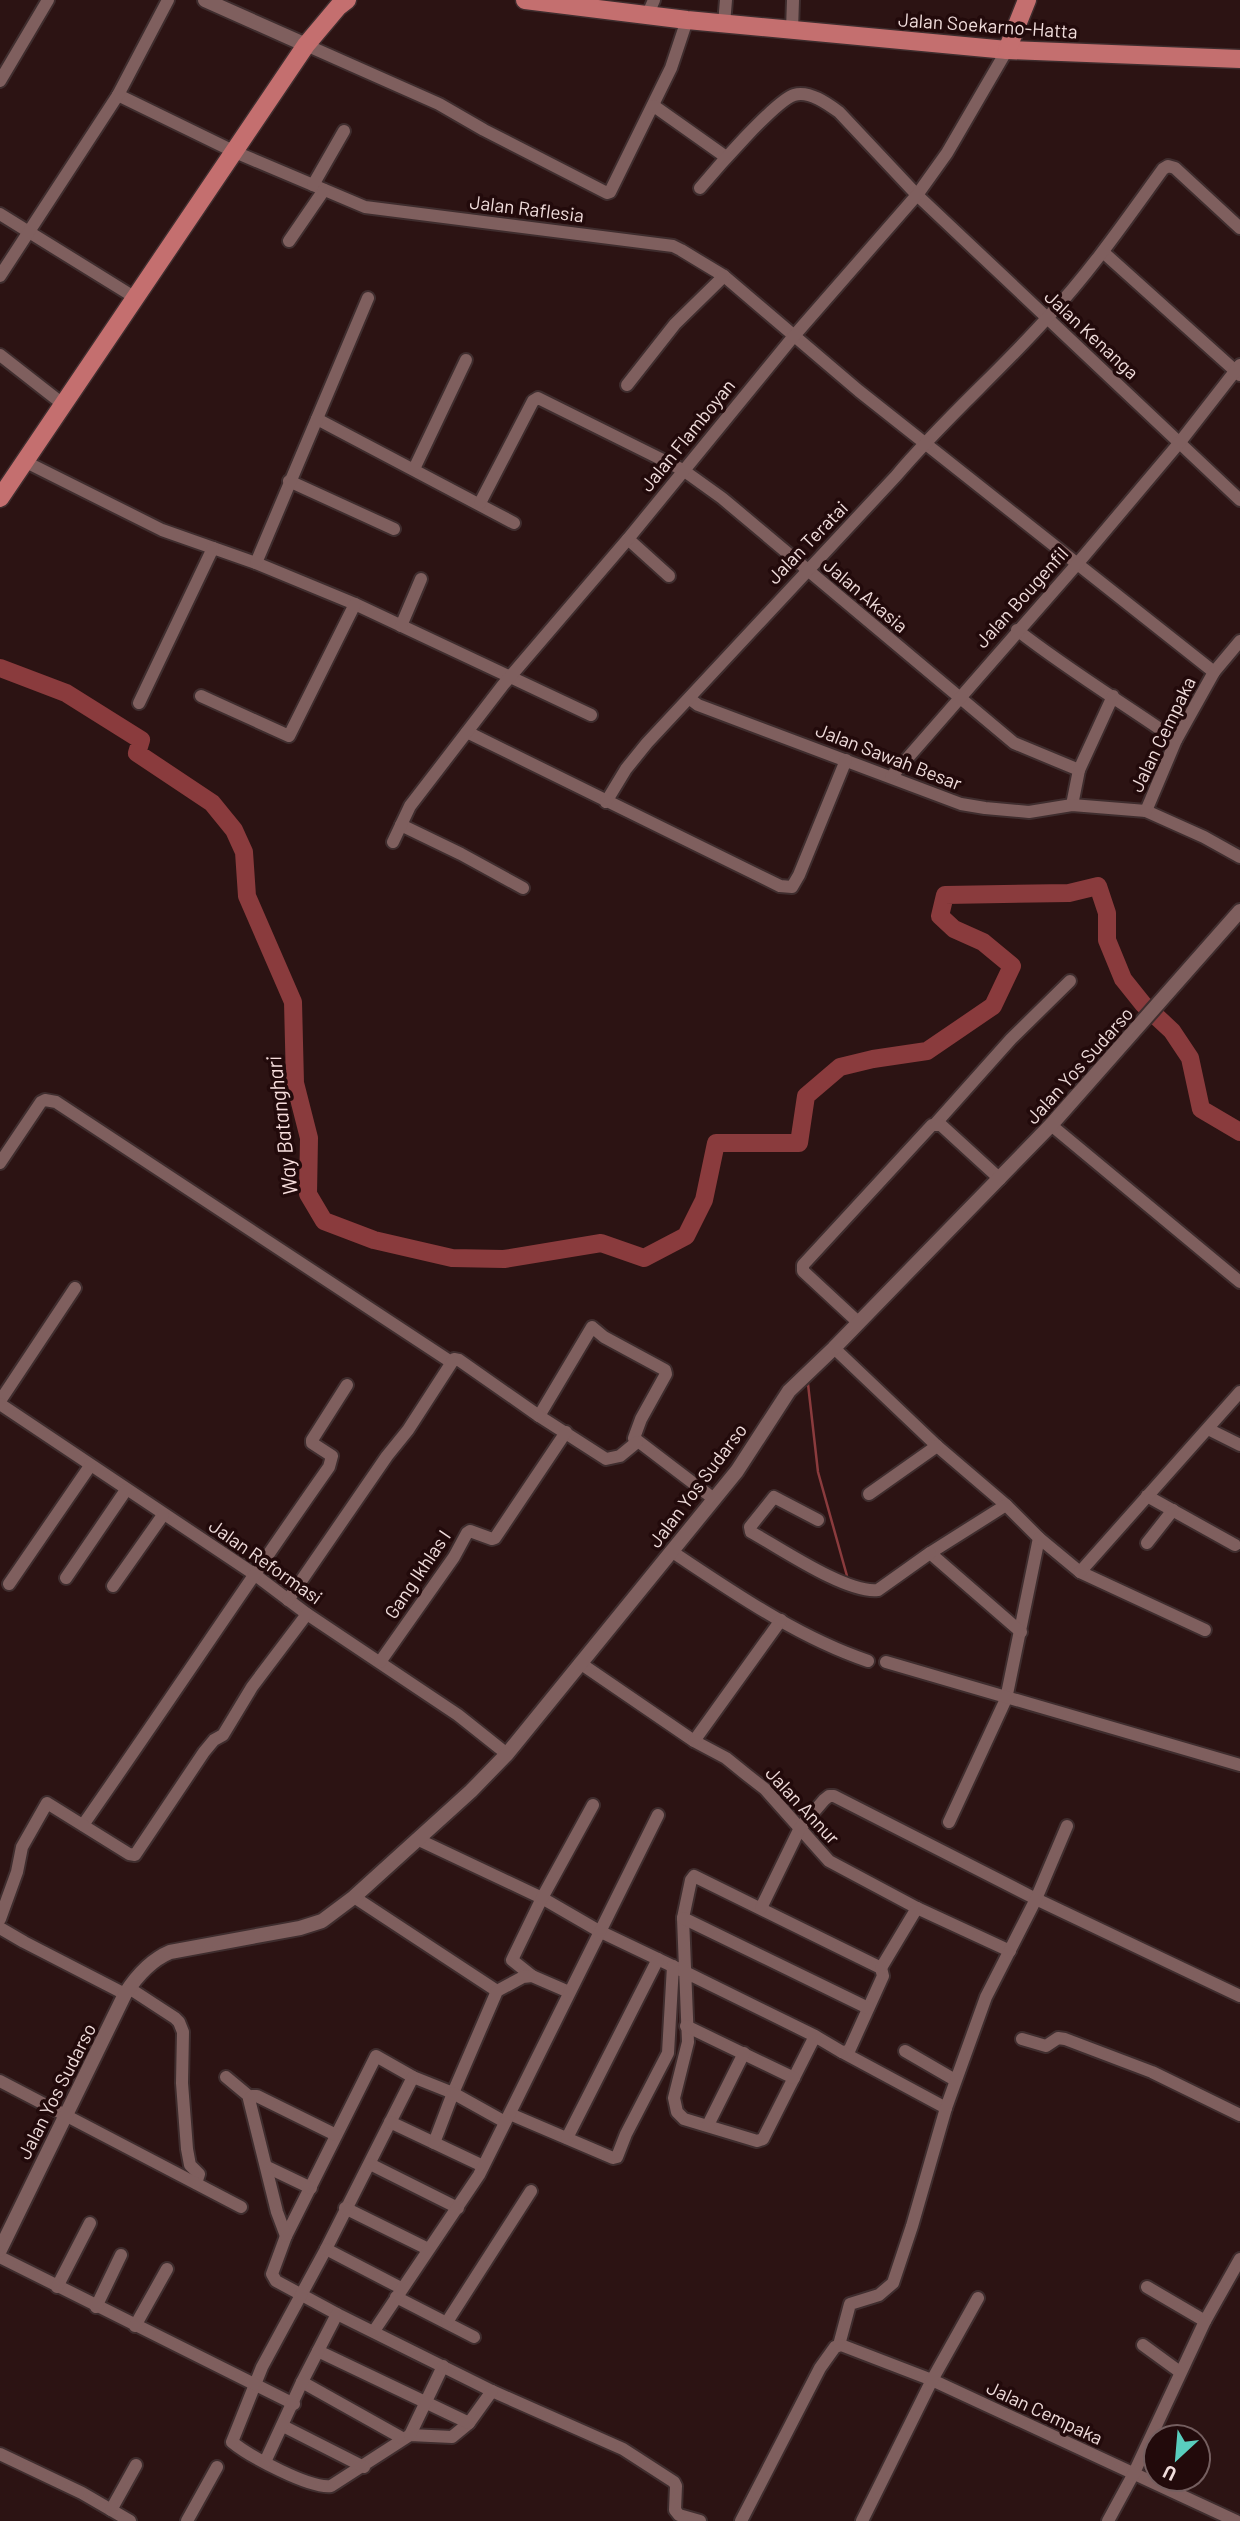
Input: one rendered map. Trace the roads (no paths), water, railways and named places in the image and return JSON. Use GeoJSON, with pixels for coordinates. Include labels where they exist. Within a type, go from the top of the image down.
{"type":"FeatureCollection","features":[{"type":"Feature","properties":{"kind":"main road"},"geometry":{"type":"LineString","coordinates":[[0,498],[306,45],[347,0]]}},
{"type":"Feature","properties":{"kind":"main road","name":"Jalan Soekarno-Hatta"},"geometry":{"type":"LineString","coordinates":[[526,0],[650,8],[687,20],[1007,50],[1240,59]]}},
{"type":"Feature","properties":{"kind":"main road"},"geometry":{"type":"LineString","coordinates":[[1007,50],[1027,0]]}},
{"type":"Feature","properties":{"kind":"street"},"geometry":{"type":"LineString","coordinates":[[0,81],[48,0]]}},
{"type":"Feature","properties":{"kind":"street"},"geometry":{"type":"LineString","coordinates":[[0,276],[118,94],[168,0]]}},
{"type":"Feature","properties":{"kind":"street"},"geometry":{"type":"LineString","coordinates":[[205,0],[439,104],[603,192],[610,192],[654,106],[671,68],[687,20]]}},
{"type":"Feature","properties":{"kind":"street"},"geometry":{"type":"LineString","coordinates":[[724,24],[726,0]]}},
{"type":"Feature","properties":{"kind":"street"},"geometry":{"type":"LineString","coordinates":[[793,0],[793,30]]}},
{"type":"Feature","properties":{"kind":"street","name":"Jalan Flamboyan"},"geometry":{"type":"LineString","coordinates":[[393,842],[410,806],[503,685],[512,678],[628,539],[793,337],[917,195],[947,153],[1007,50]]}},
{"type":"Feature","properties":{"kind":"street","name":"Jalan Raflesia"},"geometry":{"type":"LineString","coordinates":[[118,94],[235,152],[365,206],[673,246],[724,276],[793,337],[924,443],[1214,672]]}},
{"type":"Feature","properties":{"kind":"street","name":"Jalan Kenanga"},"geometry":{"type":"LineString","coordinates":[[699,188],[726,157],[788,98],[802,94],[818,99],[839,113],[917,195],[1240,500]]}},
{"type":"Feature","properties":{"kind":"street"},"geometry":{"type":"LineString","coordinates":[[654,106],[726,157]]}},
{"type":"Feature","properties":{"kind":"street"},"geometry":{"type":"LineString","coordinates":[[289,241],[318,188],[344,131]]}},
{"type":"Feature","properties":{"kind":"street","name":"Jalan Teratai"},"geometry":{"type":"LineString","coordinates":[[606,802],[626,769],[647,743],[690,699],[720,662],[896,477],[924,443],[1047,319],[1094,267],[1163,169],[1168,166],[1175,168],[1240,228]]}},
{"type":"Feature","properties":{"kind":"street"},"geometry":{"type":"LineString","coordinates":[[0,214],[134,297]]}},
{"type":"Feature","properties":{"kind":"street"},"geometry":{"type":"LineString","coordinates":[[1103,252],[1239,370]]}},
{"type":"Feature","properties":{"kind":"street"},"geometry":{"type":"LineString","coordinates":[[627,385],[675,324],[724,276]]}},
{"type":"Feature","properties":{"kind":"street"},"geometry":{"type":"LineString","coordinates":[[256,563],[368,298]]}},
{"type":"Feature","properties":{"kind":"street"},"geometry":{"type":"LineString","coordinates":[[0,355],[64,405]]}},
{"type":"Feature","properties":{"kind":"street"},"geometry":{"type":"LineString","coordinates":[[414,469],[466,360]]}},
{"type":"Feature","properties":{"kind":"street","name":"Jalan Bougenfil"},"geometry":{"type":"LineString","coordinates":[[891,777],[958,697],[1078,563],[1239,370]]}},
{"type":"Feature","properties":{"kind":"street","name":"Jalan Akasia"},"geometry":{"type":"LineString","coordinates":[[480,503],[533,401],[538,398],[683,470],[722,498],[1014,743],[1079,770]]}},
{"type":"Feature","properties":{"kind":"street"},"geometry":{"type":"LineString","coordinates":[[317,419],[514,523]]}},
{"type":"Feature","properties":{"kind":"street"},"geometry":{"type":"LineString","coordinates":[[26,462],[162,530],[256,563],[355,604],[591,715]]}},
{"type":"Feature","properties":{"kind":"street"},"geometry":{"type":"LineString","coordinates":[[289,481],[394,529]]}},
{"type":"Feature","properties":{"kind":"street"},"geometry":{"type":"LineString","coordinates":[[628,539],[669,576]]}},
{"type":"Feature","properties":{"kind":"street"},"geometry":{"type":"LineString","coordinates":[[139,703],[213,548]]}},
{"type":"Feature","properties":{"kind":"street"},"geometry":{"type":"LineString","coordinates":[[401,626],[421,579]]}},
{"type":"Feature","properties":{"kind":"street"},"geometry":{"type":"LineString","coordinates":[[201,696],[289,736],[355,604]]}},
{"type":"Feature","properties":{"kind":"street"},"geometry":{"type":"LineString","coordinates":[[1017,630],[1176,740]]}},
{"type":"Feature","properties":{"kind":"street","name":"Jalan Cempaka"},"geometry":{"type":"LineString","coordinates":[[1146,811],[1176,740],[1214,672],[1240,641]]}},
{"type":"Feature","properties":{"kind":"street"},"geometry":{"type":"LineString","coordinates":[[1072,805],[1079,770],[1113,696]]}},
{"type":"Feature","properties":{"kind":"street","name":"Jalan Sawah Besar"},"geometry":{"type":"LineString","coordinates":[[690,699],[698,705],[931,794],[985,808],[1028,812],[1072,805],[1146,811],[1204,837],[1240,857]]}},
{"type":"Feature","properties":{"kind":"street"},"geometry":{"type":"LineString","coordinates":[[467,732],[780,886],[792,887],[846,760]]}},
{"type":"Feature","properties":{"kind":"street"},"geometry":{"type":"LineString","coordinates":[[401,825],[523,888]]}},
{"type":"Feature","properties":{"kind":"street","name":"Jalan Yos Sudarso"},"geometry":{"type":"LineString","coordinates":[[0,2250],[127,1991],[139,1975],[161,1956],[180,1950],[300,1928],[322,1921],[354,1897],[471,1791],[507,1754],[737,1471],[789,1391],[1000,1179],[1238,917]]}},
{"type":"Feature","properties":{"kind":"street"},"geometry":{"type":"LineString","coordinates":[[859,1323],[803,1271],[803,1265],[1011,1039],[1070,981]]}},
{"type":"Feature","properties":{"kind":"street"},"geometry":{"type":"LineString","coordinates":[[0,1163],[41,1102],[56,1102],[451,1362]]}},
{"type":"Feature","properties":{"kind":"street"},"geometry":{"type":"LineString","coordinates":[[936,1123],[1000,1179]]}},
{"type":"Feature","properties":{"kind":"street"},"geometry":{"type":"LineString","coordinates":[[1051,1125],[1240,1282]]}},
{"type":"Feature","properties":{"kind":"street"},"geometry":{"type":"LineString","coordinates":[[0,1403],[75,1288]]}},
{"type":"Feature","properties":{"kind":"street"},"geometry":{"type":"LineString","coordinates":[[539,1416],[592,1327],[604,1337],[664,1370],[666,1374],[634,1438],[714,1499]]}},
{"type":"Feature","properties":{"kind":"street"},"geometry":{"type":"LineString","coordinates":[[834,1348],[937,1446],[1080,1572],[1205,1630]]}},
{"type":"Feature","properties":{"kind":"street"},"geometry":{"type":"LineString","coordinates":[[288,1600],[387,1456],[408,1430],[451,1362],[459,1360],[606,1459],[620,1456],[637,1442]]}},
{"type":"Feature","properties":{"kind":"street"},"geometry":{"type":"LineString","coordinates":[[83,1825],[332,1461],[332,1456],[312,1443],[312,1440],[347,1385]]}},
{"type":"Feature","properties":{"kind":"street"},"geometry":{"type":"LineString","coordinates":[[1080,1572],[1240,1392]]}},
{"type":"Feature","properties":{"kind":"street","name":"Jalan Reformasi"},"geometry":{"type":"LineString","coordinates":[[0,1403],[458,1714],[507,1754]]}},
{"type":"Feature","properties":{"kind":"street"},"geometry":{"type":"LineString","coordinates":[[1208,1429],[1240,1445]]}},
{"type":"Feature","properties":{"kind":"street","name":"Gang Ikhlas I"},"geometry":{"type":"LineString","coordinates":[[380,1662],[454,1557],[467,1533],[470,1531],[495,1538],[566,1432]]}},
{"type":"Feature","properties":{"kind":"street"},"geometry":{"type":"LineString","coordinates":[[869,1494],[937,1446]]}},
{"type":"Feature","properties":{"kind":"street"},"geometry":{"type":"LineString","coordinates":[[9,1584],[90,1466]]}},
{"type":"Feature","properties":{"kind":"street"},"geometry":{"type":"LineString","coordinates":[[66,1578],[126,1490]]}},
{"type":"Feature","properties":{"kind":"street"},"geometry":{"type":"LineString","coordinates":[[1147,1496],[1235,1545]]}},
{"type":"Feature","properties":{"kind":"street"},"geometry":{"type":"LineString","coordinates":[[818,1520],[775,1497],[750,1527],[751,1532],[833,1578],[870,1591],[878,1590],[1006,1505]]}},
{"type":"Feature","properties":{"kind":"street"},"geometry":{"type":"LineString","coordinates":[[1147,1543],[1173,1510]]}},
{"type":"Feature","properties":{"kind":"street"},"geometry":{"type":"LineString","coordinates":[[113,1586],[163,1515]]}},
{"type":"Feature","properties":{"kind":"street"},"geometry":{"type":"LineString","coordinates":[[949,1822],[1006,1699],[1039,1538]]}},
{"type":"Feature","properties":{"kind":"street"},"geometry":{"type":"LineString","coordinates":[[671,1551],[781,1620],[835,1650],[868,1661]]}},
{"type":"Feature","properties":{"kind":"street"},"geometry":{"type":"LineString","coordinates":[[930,1553],[1021,1632]]}},
{"type":"Feature","properties":{"kind":"street"},"geometry":{"type":"LineString","coordinates":[[0,1919],[17,1872],[22,1847],[47,1803],[129,1854],[135,1855],[204,1752],[214,1740],[223,1735],[252,1687],[307,1614]]}},
{"type":"Feature","properties":{"kind":"street"},"geometry":{"type":"LineString","coordinates":[[694,1741],[781,1620]]}},
{"type":"Feature","properties":{"kind":"street"},"geometry":{"type":"LineString","coordinates":[[886,1662],[1240,1765]]}},
{"type":"Feature","properties":{"kind":"street","name":"Jalan Annur"},"geometry":{"type":"LineString","coordinates":[[580,1663],[694,1741],[726,1758],[765,1789],[829,1861],[917,1908],[1010,1951]]}},
{"type":"Feature","properties":{"kind":"street"},"geometry":{"type":"LineString","coordinates":[[761,1908],[800,1828],[824,1800],[834,1796],[1036,1899],[1240,1996]]}},
{"type":"Feature","properties":{"kind":"street"},"geometry":{"type":"LineString","coordinates":[[569,1992],[532,1976],[512,1960],[542,1898],[593,1805]]}},
{"type":"Feature","properties":{"kind":"street"},"geometry":{"type":"LineString","coordinates":[[374,2331],[484,2166],[658,1815]]}},
{"type":"Feature","properties":{"kind":"street"},"geometry":{"type":"LineString","coordinates":[[741,2521],[820,2368],[837,2346],[850,2304],[879,2295],[893,2283],[946,2108],[986,1997],[1036,1899],[1067,1826]]}},
{"type":"Feature","properties":{"kind":"street"},"geometry":{"type":"LineString","coordinates":[[417,1839],[542,1898],[599,1931],[815,2036],[946,2108]]}},
{"type":"Feature","properties":{"kind":"street"},"geometry":{"type":"LineString","coordinates":[[815,2036],[761,2141],[680,2116],[674,2098],[688,2042],[683,1918],[691,1880],[694,1877],[761,1908],[881,1968]]}},
{"type":"Feature","properties":{"kind":"street"},"geometry":{"type":"LineString","coordinates":[[354,1897],[497,1991]]}},
{"type":"Feature","properties":{"kind":"street"},"geometry":{"type":"LineString","coordinates":[[842,2052],[849,2051],[883,1976],[881,1968],[917,1908]]}},
{"type":"Feature","properties":{"kind":"street"},"geometry":{"type":"LineString","coordinates":[[683,1918],[868,2008]]}},
{"type":"Feature","properties":{"kind":"street"},"geometry":{"type":"LineString","coordinates":[[0,1928],[127,1991],[179,2022],[183,2032],[182,2083],[187,2149],[190,2165],[197,2178]]}},
{"type":"Feature","properties":{"kind":"street"},"geometry":{"type":"LineString","coordinates":[[567,2138],[658,1959]]}},
{"type":"Feature","properties":{"kind":"street"},"geometry":{"type":"LineString","coordinates":[[673,1966],[668,2053],[631,2123],[617,2157],[613,2158],[567,2138],[508,2118],[413,2077],[376,2056],[286,2236],[272,2274],[276,2281],[337,2314],[492,2391],[623,2449],[674,2483],[677,2486],[675,2510],[679,2515],[700,2521]]}},
{"type":"Feature","properties":{"kind":"street"},"geometry":{"type":"LineString","coordinates":[[434,2143],[497,1991],[523,1977],[532,1976]]}},
{"type":"Feature","properties":{"kind":"street"},"geometry":{"type":"LineString","coordinates":[[686,2026],[793,2078]]}},
{"type":"Feature","properties":{"kind":"street"},"geometry":{"type":"LineString","coordinates":[[1023,2039],[1046,2046],[1058,2038],[1065,2039],[1152,2072],[1240,2115]]}},
{"type":"Feature","properties":{"kind":"street"},"geometry":{"type":"LineString","coordinates":[[905,2051],[956,2080]]}},
{"type":"Feature","properties":{"kind":"street"},"geometry":{"type":"LineString","coordinates":[[708,2124],[744,2053]]}},
{"type":"Feature","properties":{"kind":"street"},"geometry":{"type":"LineString","coordinates":[[226,2077],[250,2097],[257,2096],[336,2135]]}},
{"type":"Feature","properties":{"kind":"street"},"geometry":{"type":"LineString","coordinates":[[413,2077],[326,2249],[274,2344],[232,2442],[265,2462],[316,2486],[331,2486],[364,2467],[406,2437],[443,2366]]}},
{"type":"Feature","properties":{"kind":"street"},"geometry":{"type":"LineString","coordinates":[[0,2081],[65,2116],[197,2178],[242,2207]]}},
{"type":"Feature","properties":{"kind":"street"},"geometry":{"type":"LineString","coordinates":[[250,2097],[277,2212],[286,2236]]}},
{"type":"Feature","properties":{"kind":"street"},"geometry":{"type":"LineString","coordinates":[[390,2122],[484,2166]]}},
{"type":"Feature","properties":{"kind":"street"},"geometry":{"type":"LineString","coordinates":[[370,2164],[458,2208]]}},
{"type":"Feature","properties":{"kind":"street"},"geometry":{"type":"LineString","coordinates":[[267,2167],[311,2188]]}},
{"type":"Feature","properties":{"kind":"street"},"geometry":{"type":"LineString","coordinates":[[447,2322],[531,2191]]}},
{"type":"Feature","properties":{"kind":"street"},"geometry":{"type":"LineString","coordinates":[[345,2208],[428,2249]]}},
{"type":"Feature","properties":{"kind":"street"},"geometry":{"type":"LineString","coordinates":[[57,2287],[90,2223]]}},
{"type":"Feature","properties":{"kind":"street"},"geometry":{"type":"LineString","coordinates":[[326,2249],[474,2337]]}},
{"type":"Feature","properties":{"kind":"street"},"geometry":{"type":"LineString","coordinates":[[96,2307],[121,2255]]}},
{"type":"Feature","properties":{"kind":"street"},"geometry":{"type":"LineString","coordinates":[[0,2257],[293,2404]]}},
{"type":"Feature","properties":{"kind":"street"},"geometry":{"type":"LineString","coordinates":[[1108,2521],[1133,2475],[1205,2321],[1240,2259]]}},
{"type":"Feature","properties":{"kind":"street"},"geometry":{"type":"LineString","coordinates":[[135,2326],[167,2269]]}},
{"type":"Feature","properties":{"kind":"street"},"geometry":{"type":"LineString","coordinates":[[1147,2287],[1205,2321]]}},
{"type":"Feature","properties":{"kind":"street"},"geometry":{"type":"LineString","coordinates":[[862,2521],[932,2380],[978,2298]]}},
{"type":"Feature","properties":{"kind":"street"},"geometry":{"type":"LineString","coordinates":[[265,2462],[337,2314]]}},
{"type":"Feature","properties":{"kind":"street","name":"Jalan Cempaka"},"geometry":{"type":"LineString","coordinates":[[837,2346],[932,2380],[1236,2521]]}},
{"type":"Feature","properties":{"kind":"street"},"geometry":{"type":"LineString","coordinates":[[1143,2346],[1180,2372]]}},
{"type":"Feature","properties":{"kind":"street"},"geometry":{"type":"LineString","coordinates":[[318,2351],[469,2423]]}},
{"type":"Feature","properties":{"kind":"street"},"geometry":{"type":"LineString","coordinates":[[302,2382],[406,2437],[452,2438],[469,2423],[492,2391]]}},
{"type":"Feature","properties":{"kind":"street"},"geometry":{"type":"LineString","coordinates":[[283,2426],[364,2467]]}},
{"type":"Feature","properties":{"kind":"street"},"geometry":{"type":"LineString","coordinates":[[0,2454],[82,2493],[131,2521]]}},
{"type":"Feature","properties":{"kind":"street"},"geometry":{"type":"LineString","coordinates":[[111,2510],[136,2465]]}},
{"type":"Feature","properties":{"kind":"street"},"geometry":{"type":"LineString","coordinates":[[187,2521],[217,2467]]}},
{"type":"Feature","properties":{"kind":"waterway","name":"Way Batanghari"},"geometry":{"type":"LineString","coordinates":[[0,668],[66,693],[141,740],[137,753],[212,803],[234,830],[244,852],[247,896],[293,1002],[295,1083],[309,1138],[308,1194],[324,1221],[374,1240],[452,1258],[504,1259],[601,1243],[644,1258],[686,1236],[704,1200],[716,1143],[799,1143],[806,1096],[840,1067],[927,1051],[993,1006],[1012,966],[983,942],[954,929],[940,916],[945,895],[1069,893],[1098,886],[1107,913],[1107,940],[1123,979],[1143,1004],[1172,1031],[1190,1058],[1201,1109],[1240,1132]]}},
{"type":"Feature","properties":{"kind":"waterway"},"geometry":{"type":"LineString","coordinates":[[808,1384],[818,1472],[847,1576]]}}]}
